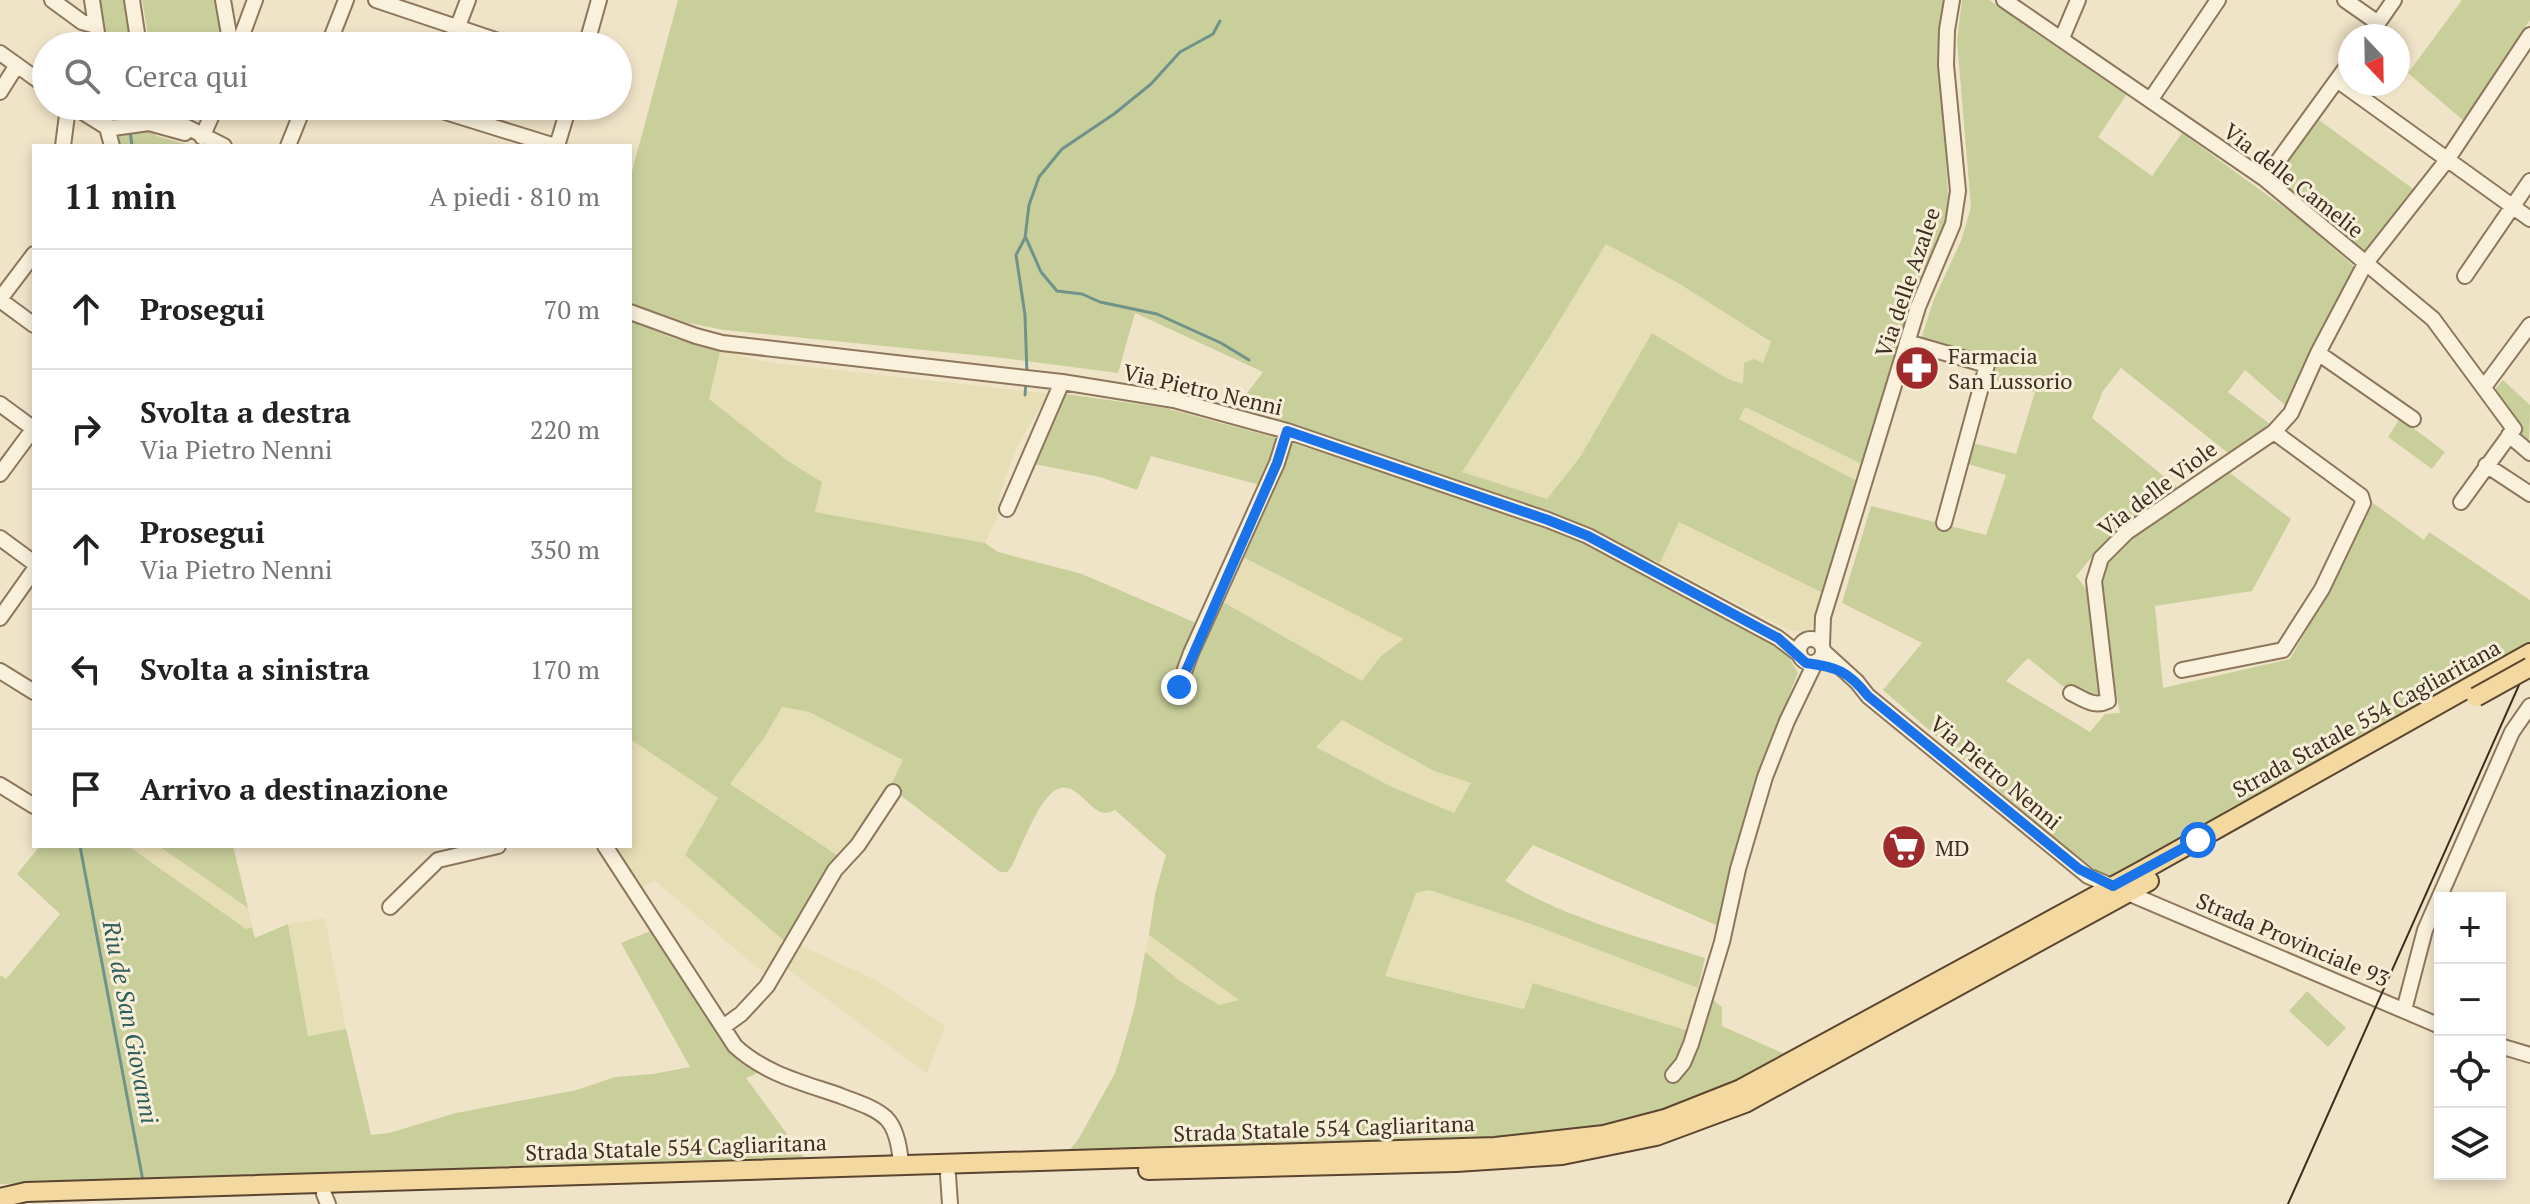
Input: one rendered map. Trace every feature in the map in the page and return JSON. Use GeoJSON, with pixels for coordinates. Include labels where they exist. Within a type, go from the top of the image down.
{"type":"FeatureCollection","features":[{"type":"Feature","properties":{"kind":"main road","name":"Strada Statale 554 Cagliaritana"},"geometry":{"type":"LineString","coordinates":[[0,1198],[26,1192],[122,1195],[1456,1162],[1562,1155],[1656,1136],[1745,1103],[2530,653]]}},
{"type":"Feature","properties":{"kind":"main road","name":"Strada Statale 554 Cagliaritana"},"geometry":{"type":"LineString","coordinates":[[319,1188],[901,1165],[1495,1147],[1604,1135],[1674,1116],[1741,1089],[2121,889],[2530,667]]}},
{"type":"Feature","properties":{"kind":"street"},"geometry":{"type":"LineString","coordinates":[[52,0],[82,22],[96,26]]}},
{"type":"Feature","properties":{"kind":"street"},"geometry":{"type":"LineString","coordinates":[[92,0],[97,32]]}},
{"type":"Feature","properties":{"kind":"street"},"geometry":{"type":"LineString","coordinates":[[132,0],[137,32]]}},
{"type":"Feature","properties":{"kind":"street"},"geometry":{"type":"LineString","coordinates":[[223,0],[229,32]]}},
{"type":"Feature","properties":{"kind":"street"},"geometry":{"type":"LineString","coordinates":[[243,32],[255,0]]}},
{"type":"Feature","properties":{"kind":"street"},"geometry":{"type":"LineString","coordinates":[[333,32],[346,0]]}},
{"type":"Feature","properties":{"kind":"street"},"geometry":{"type":"LineString","coordinates":[[376,0],[474,32]]}},
{"type":"Feature","properties":{"kind":"street"},"geometry":{"type":"LineString","coordinates":[[458,26],[468,0]]}},
{"type":"Feature","properties":{"kind":"street"},"geometry":{"type":"LineString","coordinates":[[590,32],[599,0]]}},
{"type":"Feature","properties":{"kind":"street","name":"Via delle Azalee"},"geometry":{"type":"LineString","coordinates":[[1673,1075],[1683,1063],[1691,1044],[1722,942],[1738,869],[1765,777],[1799,695],[1907,342],[1956,208],[1958,191],[1946,65],[1952,0]]}},
{"type":"Feature","properties":{"kind":"street","name":"Via delle Camelie"},"geometry":{"type":"LineString","coordinates":[[2004,0],[2265,179],[2433,319],[2514,429],[2509,435],[2530,453]]}},
{"type":"Feature","properties":{"kind":"street"},"geometry":{"type":"LineString","coordinates":[[2062,38],[2078,0]]}},
{"type":"Feature","properties":{"kind":"street"},"geometry":{"type":"LineString","coordinates":[[2151,99],[2218,0]]}},
{"type":"Feature","properties":{"kind":"street"},"geometry":{"type":"LineString","coordinates":[[2345,0],[2378,23],[2394,0]]}},
{"type":"Feature","properties":{"kind":"street"},"geometry":{"type":"LineString","coordinates":[[227,22],[245,26]]}},
{"type":"Feature","properties":{"kind":"street","name":"Via delle Viole"},"geometry":{"type":"LineString","coordinates":[[2071,693],[2091,703],[2101,705],[2108,701],[2094,581],[2101,558],[2127,532],[2274,432],[2291,413],[2318,353],[2365,264],[2447,160],[2530,35]]}},
{"type":"Feature","properties":{"kind":"street"},"geometry":{"type":"LineString","coordinates":[[0,53],[32,76]]}},
{"type":"Feature","properties":{"kind":"street"},"geometry":{"type":"LineString","coordinates":[[0,92],[17,65]]}},
{"type":"Feature","properties":{"kind":"street"},"geometry":{"type":"LineString","coordinates":[[2265,179],[2337,80],[2530,219]]}},
{"type":"Feature","properties":{"kind":"street"},"geometry":{"type":"LineString","coordinates":[[63,144],[66,120]]}},
{"type":"Feature","properties":{"kind":"street"},"geometry":{"type":"LineString","coordinates":[[108,120],[112,144]]}},
{"type":"Feature","properties":{"kind":"street"},"geometry":{"type":"LineString","coordinates":[[170,120],[219,144]]}},
{"type":"Feature","properties":{"kind":"street"},"geometry":{"type":"LineString","coordinates":[[202,137],[210,120]]}},
{"type":"Feature","properties":{"kind":"street"},"geometry":{"type":"LineString","coordinates":[[289,144],[298,120]]}},
{"type":"Feature","properties":{"kind":"street"},"geometry":{"type":"LineString","coordinates":[[472,120],[550,144]]}},
{"type":"Feature","properties":{"kind":"street"},"geometry":{"type":"LineString","coordinates":[[557,144],[564,120]]}},
{"type":"Feature","properties":{"kind":"street"},"geometry":{"type":"LineString","coordinates":[[2465,276],[2530,181]]}},
{"type":"Feature","properties":{"kind":"street"},"geometry":{"type":"LineString","coordinates":[[32,257],[0,299],[32,323]]}},
{"type":"Feature","properties":{"kind":"street","name":"Via Pietro Nenni"},"geometry":{"type":"LineString","coordinates":[[632,313],[722,343],[1062,382],[1174,400],[1287,431],[1548,520],[1588,536],[1845,671],[1868,696],[2079,869],[2121,889]]}},
{"type":"Feature","properties":{"kind":"street"},"geometry":{"type":"LineString","coordinates":[[2484,387],[2528,334]]}},
{"type":"Feature","properties":{"kind":"street"},"geometry":{"type":"LineString","coordinates":[[1907,342],[1987,365],[1944,523]]}},
{"type":"Feature","properties":{"kind":"street"},"geometry":{"type":"LineString","coordinates":[[2318,353],[2413,419]]}},
{"type":"Feature","properties":{"kind":"street"},"geometry":{"type":"LineString","coordinates":[[1007,509],[1062,382]]}},
{"type":"Feature","properties":{"kind":"street"},"geometry":{"type":"LineString","coordinates":[[0,404],[32,428]]}},
{"type":"Feature","properties":{"kind":"street"},"geometry":{"type":"LineString","coordinates":[[1177,691],[1191,653],[1277,463],[1287,431]]}},
{"type":"Feature","properties":{"kind":"street"},"geometry":{"type":"LineString","coordinates":[[0,474],[32,432]]}},
{"type":"Feature","properties":{"kind":"street"},"geometry":{"type":"LineString","coordinates":[[2182,670],[2283,650],[2322,589],[2363,503],[2361,496],[2274,432]]}},
{"type":"Feature","properties":{"kind":"street"},"geometry":{"type":"LineString","coordinates":[[2461,502],[2509,435]]}},
{"type":"Feature","properties":{"kind":"street"},"geometry":{"type":"LineString","coordinates":[[2486,465],[2530,494]]}},
{"type":"Feature","properties":{"kind":"street"},"geometry":{"type":"LineString","coordinates":[[0,538],[32,562]]}},
{"type":"Feature","properties":{"kind":"street"},"geometry":{"type":"LineString","coordinates":[[0,618],[32,573]]}},
{"type":"Feature","properties":{"kind":"street"},"geometry":{"type":"LineString","coordinates":[[0,671],[32,691]]}},
{"type":"Feature","properties":{"kind":"street"},"geometry":{"type":"LineString","coordinates":[[2404,1010],[2425,930],[2512,732],[2530,706]]}},
{"type":"Feature","properties":{"kind":"street"},"geometry":{"type":"LineString","coordinates":[[0,785],[32,805]]}},
{"type":"Feature","properties":{"kind":"street"},"geometry":{"type":"LineString","coordinates":[[723,1027],[741,1014],[767,986],[835,870],[858,845],[893,792]]}},
{"type":"Feature","properties":{"kind":"street"},"geometry":{"type":"LineString","coordinates":[[390,907],[438,860],[489,848]]}},
{"type":"Feature","properties":{"kind":"street"},"geometry":{"type":"LineString","coordinates":[[606,848],[735,1046],[751,1061],[772,1072],[873,1110],[888,1120],[900,1151],[901,1165]]}},
{"type":"Feature","properties":{"kind":"street","name":"Strada Provinciale 93"},"geometry":{"type":"LineString","coordinates":[[2121,889],[2434,1023]]}},
{"type":"Feature","properties":{"kind":"street"},"geometry":{"type":"LineString","coordinates":[[2506,1048],[2530,1055]]}},
{"type":"Feature","properties":{"kind":"street"},"geometry":{"type":"LineString","coordinates":[[948,1175],[950,1204]]}},
{"type":"Feature","properties":{"kind":"shaded area"},"geometry":{"type":"Polygon","coordinates":[[[1606,244],[1678,283],[1771,343],[1763,363],[1743,384],[1728,379],[1652,333],[1580,457],[1547,499],[1461,472],[1547,341],[1606,244]]]}},
{"type":"Feature","properties":{"kind":"shaded area"},"geometry":{"type":"Polygon","coordinates":[[[720,351],[766,362],[1051,394],[1016,448],[1000,495],[997,519],[985,543],[815,512],[821,481],[788,461],[709,399],[720,351]]]}},
{"type":"Feature","properties":{"kind":"shaded area"},"geometry":{"type":"Polygon","coordinates":[[[1744,406],[1864,465],[1859,482],[1739,419],[1744,406]]]}},
{"type":"Feature","properties":{"kind":"shaded area"},"geometry":{"type":"Polygon","coordinates":[[[1679,522],[1825,594],[1811,628],[1804,632],[1786,629],[1660,563],[1679,522]]]}},
{"type":"Feature","properties":{"kind":"shaded area"},"geometry":{"type":"Polygon","coordinates":[[[1241,556],[1403,638],[1380,657],[1362,681],[1223,602],[1241,556]]]}},
{"type":"Feature","properties":{"kind":"shaded area"},"geometry":{"type":"Polygon","coordinates":[[[782,707],[809,712],[903,760],[890,787],[840,857],[730,784],[766,735],[782,707]]]}},
{"type":"Feature","properties":{"kind":"shaded area"},"geometry":{"type":"Polygon","coordinates":[[[1341,720],[1434,771],[1471,783],[1454,813],[1392,787],[1315,747],[1341,720]]]}},
{"type":"Feature","properties":{"kind":"shaded area"},"geometry":{"type":"Polygon","coordinates":[[[632,740],[719,799],[788,944],[779,961],[765,974],[654,880],[640,890],[612,848],[632,848],[632,740]]]}},
{"type":"Feature","properties":{"kind":"shaded area"},"geometry":{"type":"Polygon","coordinates":[[[131,848],[162,848],[248,908],[252,927],[246,930],[131,848]]]}},
{"type":"Feature","properties":{"kind":"shaded area"},"geometry":{"type":"Polygon","coordinates":[[[1429,890],[1531,924],[1698,988],[1689,1031],[1533,983],[1525,1009],[1385,976],[1416,892],[1429,890]]]}},
{"type":"Feature","properties":{"kind":"shaded area"},"geometry":{"type":"Polygon","coordinates":[[[325,918],[346,1029],[308,1036],[288,924],[325,918]]]}},
{"type":"Feature","properties":{"kind":"shaded area"},"geometry":{"type":"Polygon","coordinates":[[[1149,935],[1240,1000],[1219,1005],[1180,981],[1145,952],[1149,935]]]}},
{"type":"Feature","properties":{"kind":"shaded area"},"geometry":{"type":"Polygon","coordinates":[[[799,945],[876,980],[945,1026],[927,1074],[785,967],[799,945]]]}},
{"type":"Feature","properties":{"kind":"green space"},"geometry":{"type":"Polygon","coordinates":[[[98,0],[125,0],[130,32],[102,32],[98,0]]]}},
{"type":"Feature","properties":{"kind":"green space"},"geometry":{"type":"Polygon","coordinates":[[[142,0],[215,0],[222,32],[148,32],[142,0]]]}},
{"type":"Feature","properties":{"kind":"green space"},"geometry":{"type":"Polygon","coordinates":[[[678,0],[1946,0],[1938,37],[1949,208],[1899,346],[1864,465],[1745,407],[1739,419],[1859,482],[1825,594],[1679,522],[1660,563],[1541,509],[1238,405],[1263,372],[1135,313],[1118,373],[994,357],[724,330],[688,323],[632,304],[632,172],[678,0]],[[1606,244],[1462,472],[1547,499],[1580,457],[1652,333],[1728,379],[1743,384],[1744,363],[1754,359],[1763,363],[1771,342],[1678,283],[1606,244]]]}},
{"type":"Feature","properties":{"kind":"green space"},"geometry":{"type":"Polygon","coordinates":[[[1962,0],[1989,0],[2127,94],[2098,137],[2152,176],[2182,133],[2296,216],[2355,267],[2286,406],[2245,370],[2228,392],[2270,424],[2228,453],[2121,368],[2103,391],[2092,418],[2177,487],[2101,546],[2076,576],[2092,596],[2103,692],[2099,698],[2094,698],[2062,686],[2028,658],[2006,681],[2090,732],[2105,714],[2120,713],[2098,595],[2103,568],[2116,549],[2145,525],[2230,473],[2291,519],[2252,591],[2155,606],[2163,688],[2290,659],[2373,503],[2424,540],[2429,532],[2530,600],[2530,649],[2119,877],[2110,878],[2097,871],[2036,823],[1883,690],[1922,643],[1842,603],[1871,506],[1986,535],[2006,475],[1968,464],[1973,443],[2016,454],[2035,392],[1992,379],[1997,364],[1921,339],[1934,299],[1961,241],[1971,207],[1957,41],[1962,0]]]}},
{"type":"Feature","properties":{"kind":"green space"},"geometry":{"type":"Polygon","coordinates":[[[2462,0],[2530,0],[2530,20],[2465,122],[2410,75],[2410,70],[2462,0]]]}},
{"type":"Feature","properties":{"kind":"green space"},"geometry":{"type":"Polygon","coordinates":[[[2319,120],[2416,191],[2366,256],[2273,178],[2319,120]]]}},
{"type":"Feature","properties":{"kind":"green space"},"geometry":{"type":"Polygon","coordinates":[[[147,128],[157,136],[186,144],[117,144],[119,133],[147,128]]]}},
{"type":"Feature","properties":{"kind":"green space"},"geometry":{"type":"Polygon","coordinates":[[[632,322],[673,338],[720,351],[709,399],[788,461],[822,482],[815,512],[985,543],[998,552],[1082,574],[1194,622],[1190,648],[1183,653],[1173,689],[1185,685],[1223,602],[1362,681],[1380,657],[1403,639],[1241,556],[1289,442],[1481,502],[1572,537],[1775,643],[1785,650],[1798,673],[1759,771],[1739,836],[1724,910],[1716,925],[1533,845],[1505,881],[1577,916],[1705,958],[1698,988],[1531,924],[1429,890],[1416,893],[1385,976],[1524,1009],[1533,983],[1689,1031],[1682,1052],[1668,1074],[1670,1082],[1682,1073],[1711,998],[1722,1007],[1722,1026],[1789,1056],[1736,1086],[1634,1122],[1550,1137],[1075,1153],[1070,1149],[1115,1073],[1135,1006],[1145,952],[1180,981],[1219,1005],[1239,1000],[1149,935],[1155,894],[1166,855],[1115,810],[1107,813],[1100,811],[1069,788],[1061,788],[1054,791],[1039,809],[1012,866],[1007,872],[1000,872],[890,787],[903,760],[809,712],[782,707],[766,735],[730,784],[840,857],[788,944],[685,855],[718,798],[632,740],[632,322]],[[1342,720],[1316,747],[1392,787],[1454,813],[1471,783],[1434,771],[1342,720]]]}},
{"type":"Feature","properties":{"kind":"green space"},"geometry":{"type":"Polygon","coordinates":[[[2503,380],[2530,405],[2529,446],[2495,389],[2503,380]]]}},
{"type":"Feature","properties":{"kind":"green space"},"geometry":{"type":"Polygon","coordinates":[[[1066,394],[1165,408],[1280,439],[1260,485],[1151,456],[1137,490],[1100,477],[1034,464],[1066,394]]]}},
{"type":"Feature","properties":{"kind":"green space"},"geometry":{"type":"Polygon","coordinates":[[[2400,418],[2445,452],[2432,469],[2388,437],[2400,418]]]}},
{"type":"Feature","properties":{"kind":"green space"},"geometry":{"type":"Polygon","coordinates":[[[38,848],[131,848],[246,929],[252,927],[255,938],[288,924],[308,1036],[346,1029],[371,1135],[389,1133],[456,1113],[577,1090],[615,1077],[690,1067],[621,943],[653,930],[733,1052],[758,1073],[746,1078],[806,1160],[318,1177],[312,1172],[304,1176],[0,1184],[0,975],[6,979],[60,914],[17,874],[38,848]]]}},
{"type":"Feature","properties":{"kind":"green space"},"geometry":{"type":"Polygon","coordinates":[[[162,848],[233,848],[248,908],[162,848]]]}},
{"type":"Feature","properties":{"kind":"green space"},"geometry":{"type":"Polygon","coordinates":[[[2307,991],[2346,1028],[2328,1047],[2289,1011],[2307,991]]]}},
{"type":"Feature","properties":{"kind":"waterway"},"geometry":{"type":"LineString","coordinates":[[1027,375],[1025,315],[1016,255],[1025,238],[1029,205],[1039,177],[1062,149],[1114,114],[1151,84],[1180,52],[1213,34],[1220,21]]}},
{"type":"Feature","properties":{"kind":"waterway","name":"Riu de San Giovanni"},"geometry":{"type":"LineString","coordinates":[[130,130],[132,144]]}},
{"type":"Feature","properties":{"kind":"waterway"},"geometry":{"type":"LineString","coordinates":[[1026,238],[1041,272],[1057,291],[1082,294],[1100,302],[1157,314],[1221,343],[1249,360]]}},
{"type":"Feature","properties":{"kind":"waterway"},"geometry":{"type":"LineString","coordinates":[[1025,395],[1026,382]]}},
{"type":"Feature","properties":{"kind":"waterway","name":"Riu de San Giovanni"},"geometry":{"type":"LineString","coordinates":[[80,848],[143,1181]]}},
{"type":"Feature","properties":{"kind":"tram line"},"geometry":{"type":"LineString","coordinates":[[2288,1204],[2519,685]]}},
{"type":"Feature","properties":{"kind":"place","name":"Farmacia San Lussorio"},"geometry":{"type":"Point","coordinates":[1917,368]}},
{"type":"Feature","properties":{"kind":"place","name":"MD"},"geometry":{"type":"Point","coordinates":[1904,847]}},
{"type":"Feature","properties":{"kind":"route"},"geometry":{"type":"LineString","coordinates":[[1179,687],[1191,653],[1277,463],[1287,431],[1588,536],[1778,638],[1806,663],[1816,662],[1845,671],[1868,696],[2079,869],[2100,882],[2113,886],[2198,840]]}}]}
